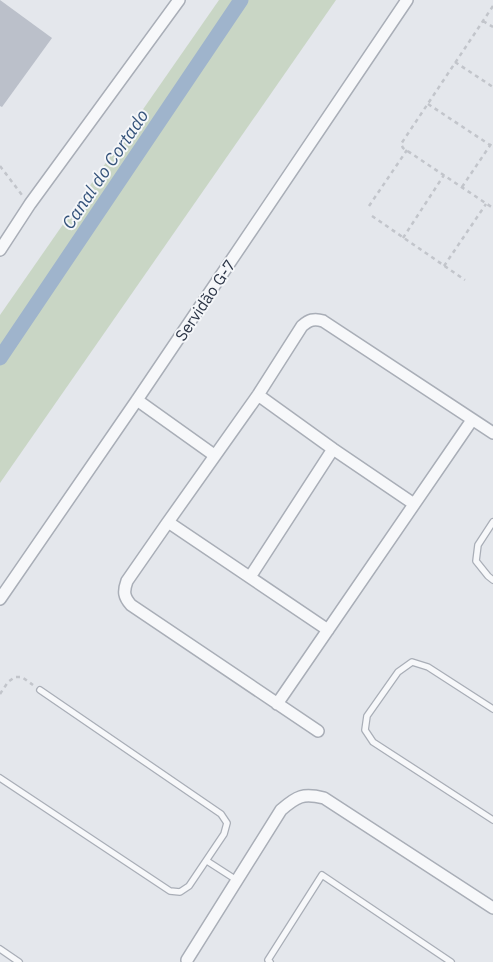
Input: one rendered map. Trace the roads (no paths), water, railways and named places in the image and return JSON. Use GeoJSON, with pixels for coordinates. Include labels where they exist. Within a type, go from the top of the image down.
{"type":"FeatureCollection","features":[{"type":"Feature","properties":{"kind":"street"},"geometry":{"type":"LineString","coordinates":[[0,250],[30,204],[179,0]]}},
{"type":"Feature","properties":{"kind":"street","name":"Servidão G-7"},"geometry":{"type":"LineString","coordinates":[[0,599],[408,0]]}},
{"type":"Feature","properties":{"kind":"street"},"geometry":{"type":"LineString","coordinates":[[318,731],[131,605],[126,598],[124,590],[127,581],[258,395],[302,326],[309,320],[316,318],[323,321],[493,434]]}},
{"type":"Feature","properties":{"kind":"street"},"geometry":{"type":"LineString","coordinates":[[258,395],[414,504]]}},
{"type":"Feature","properties":{"kind":"street"},"geometry":{"type":"LineString","coordinates":[[137,400],[214,455]]}},
{"type":"Feature","properties":{"kind":"street"},"geometry":{"type":"LineString","coordinates":[[277,704],[472,420]]}},
{"type":"Feature","properties":{"kind":"street"},"geometry":{"type":"LineString","coordinates":[[250,578],[333,449]]}},
{"type":"Feature","properties":{"kind":"street"},"geometry":{"type":"LineString","coordinates":[[168,522],[328,630]]}},
{"type":"Feature","properties":{"kind":"street"},"geometry":{"type":"LineString","coordinates":[[187,960],[281,810],[293,799],[308,794],[324,798],[493,908]]}},
{"type":"Feature","properties":{"kind":"lane"},"geometry":{"type":"LineString","coordinates":[[493,522],[478,545],[476,561],[493,580]]}},
{"type":"Feature","properties":{"kind":"lane"},"geometry":{"type":"LineString","coordinates":[[493,709],[428,667],[412,662],[392,679],[367,716],[365,730],[373,742],[493,820]]}},
{"type":"Feature","properties":{"kind":"lane"},"geometry":{"type":"LineString","coordinates":[[0,778],[170,891],[180,892],[189,886],[224,834],[227,823],[221,814],[40,690]]}},
{"type":"Feature","properties":{"kind":"lane"},"geometry":{"type":"LineString","coordinates":[[207,860],[238,881]]}},
{"type":"Feature","properties":{"kind":"lane"},"geometry":{"type":"LineString","coordinates":[[270,962],[268,960],[322,875],[451,962]]}},
{"type":"Feature","properties":{"kind":"lane"},"geometry":{"type":"LineString","coordinates":[[0,949],[19,962]]}},
{"type":"Feature","properties":{"kind":"waterway","name":"Canal do Cortado"},"geometry":{"type":"LineString","coordinates":[[0,358],[241,0]]}}]}
